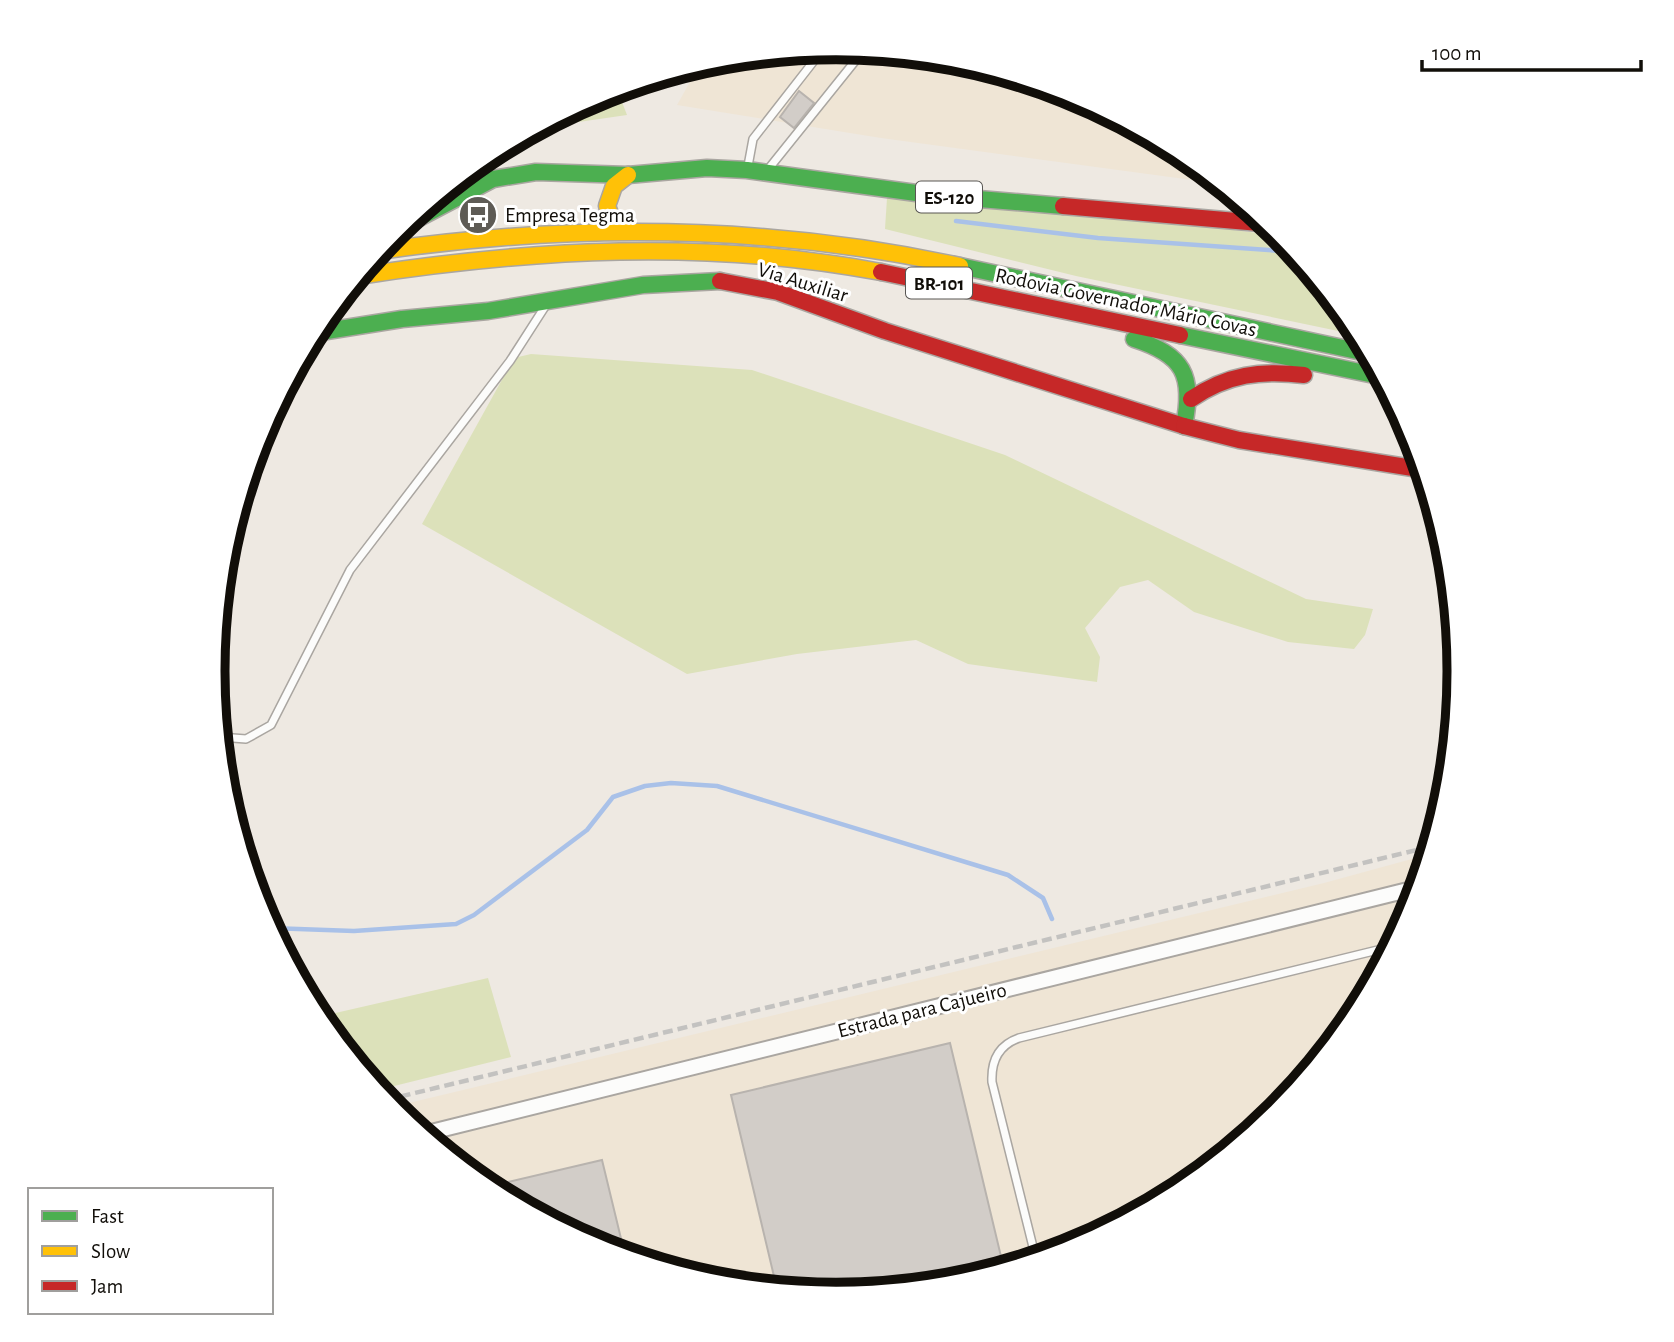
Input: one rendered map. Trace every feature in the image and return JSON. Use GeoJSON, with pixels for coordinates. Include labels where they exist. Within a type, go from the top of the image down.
{"type":"FeatureCollection","features":[{"type":"Feature","properties":{"kind":"main road","name":"ES-120"},"geometry":{"type":"LineString","coordinates":[[628,175],[707,169],[747,170],[930,195],[1252,222]]}},
{"type":"Feature","properties":{"kind":"main road"},"geometry":{"type":"LineString","coordinates":[[437,208],[493,179],[536,172],[628,175]]}},
{"type":"Feature","properties":{"kind":"main road"},"geometry":{"type":"LineString","coordinates":[[622,231],[612,219],[607,206],[614,186],[628,175]]}},
{"type":"Feature","properties":{"kind":"main road","name":"Rodovia Governador Mário Covas"},"geometry":{"type":"LineString","coordinates":[[396,249],[513,233],[670,228],[855,244],[1358,351]]}},
{"type":"Feature","properties":{"kind":"main road","name":"Rodovia Governador Mário Covas"},"geometry":{"type":"LineString","coordinates":[[372,274],[474,258],[560,251],[692,250],[787,257],[916,278],[1372,374]]}},
{"type":"Feature","properties":{"kind":"main road","name":"Via Auxiliar"},"geometry":{"type":"LineString","coordinates":[[329,330],[402,318],[488,311],[643,285],[714,280],[778,292],[885,331],[1184,426],[1239,440],[1414,468]]}},
{"type":"Feature","properties":{"kind":"main road"},"geometry":{"type":"LineString","coordinates":[[1027,303],[1087,328],[1152,344],[1168,351],[1188,378],[1191,398],[1184,426]]}},
{"type":"Feature","properties":{"kind":"main road"},"geometry":{"type":"LineString","coordinates":[[1191,398],[1210,384],[1247,372],[1376,383]]}},
{"type":"Feature","properties":{"kind":"street","name":"Estrada para Cajueiro"},"geometry":{"type":"LineString","coordinates":[[435,1132],[1408,890]]}},
{"type":"Feature","properties":{"kind":"lane"},"geometry":{"type":"LineString","coordinates":[[765,173],[856,60]]}},
{"type":"Feature","properties":{"kind":"lane"},"geometry":{"type":"LineString","coordinates":[[747,170],[752,139],[814,61]]}},
{"type":"Feature","properties":{"kind":"lane"},"geometry":{"type":"LineString","coordinates":[[230,738],[246,739],[271,725],[350,570],[510,361],[548,301]]}},
{"type":"Feature","properties":{"kind":"lane"},"geometry":{"type":"LineString","coordinates":[[1034,1250],[992,1082],[993,1064],[1001,1049],[1019,1038],[1381,949]]}},
{"type":"Feature","properties":{"kind":"shaded area"},"geometry":{"type":"Polygon","coordinates":[[[797,61],[877,61],[917,65],[995,80],[1071,106],[1143,141],[1203,181],[881,138],[677,105],[693,77],[718,71],[797,61]]]}},
{"type":"Feature","properties":{"kind":"shaded area"},"geometry":{"type":"Polygon","coordinates":[[[1419,857],[1402,905],[1367,977],[1322,1043],[1297,1074],[1240,1131],[1209,1156],[1143,1201],[1071,1236],[995,1262],[917,1277],[837,1282],[757,1277],[679,1262],[603,1236],[531,1201],[465,1156],[406,1104],[1324,883],[1419,857]]]}},
{"type":"Feature","properties":{"kind":"green space"},"geometry":{"type":"Polygon","coordinates":[[[621,99],[627,115],[565,124],[621,99]]]}},
{"type":"Feature","properties":{"kind":"green space"},"geometry":{"type":"Polygon","coordinates":[[[949,195],[1263,234],[1297,268],[1346,333],[1076,276],[885,229],[887,198],[949,195]]]}},
{"type":"Feature","properties":{"kind":"green space"},"geometry":{"type":"Polygon","coordinates":[[[531,354],[752,370],[1005,455],[1306,599],[1373,609],[1365,635],[1354,649],[1288,642],[1194,612],[1148,580],[1120,587],[1085,628],[1100,657],[1097,682],[968,664],[916,640],[797,654],[687,674],[422,524],[514,358],[531,354]]]}},
{"type":"Feature","properties":{"kind":"green space"},"geometry":{"type":"Polygon","coordinates":[[[488,978],[511,1057],[390,1087],[331,1014],[488,978]]]}},
{"type":"Feature","properties":{"kind":"building"},"geometry":{"type":"Polygon","coordinates":[[[799,91],[814,103],[794,128],[780,117],[799,91]]]}},
{"type":"Feature","properties":{"kind":"building"},"geometry":{"type":"Polygon","coordinates":[[[950,1043],[1002,1260],[956,1271],[877,1281],[775,1279],[731,1095],[950,1043]]]}},
{"type":"Feature","properties":{"kind":"building"},"geometry":{"type":"Polygon","coordinates":[[[602,1160],[622,1243],[531,1201],[503,1183],[602,1160]]]}},
{"type":"Feature","properties":{"kind":"waterway"},"geometry":{"type":"LineString","coordinates":[[956,221],[1098,238],[1280,251]]}},
{"type":"Feature","properties":{"kind":"waterway"},"geometry":{"type":"LineString","coordinates":[[283,928],[354,931],[456,924],[474,915],[587,830],[613,797],[645,786],[671,783],[717,786],[1008,875],[1043,898],[1052,919]]}},
{"type":"Feature","properties":{"kind":"railway"},"geometry":{"type":"LineString","coordinates":[[399,1097],[1422,849]]}},
{"type":"Feature","properties":{"kind":"traffic: fast"},"geometry":{"type":"LineString","coordinates":[[628,175],[707,168],[747,170],[931,195],[1063,206]]}},
{"type":"Feature","properties":{"kind":"traffic: fast"},"geometry":{"type":"LineString","coordinates":[[437,208],[493,179],[536,172],[628,175]]}},
{"type":"Feature","properties":{"kind":"traffic: fast"},"geometry":{"type":"LineString","coordinates":[[960,266],[1358,351]]}},
{"type":"Feature","properties":{"kind":"traffic: fast"},"geometry":{"type":"LineString","coordinates":[[329,331],[402,319],[488,311],[643,285],[720,281]]}},
{"type":"Feature","properties":{"kind":"traffic: fast"},"geometry":{"type":"LineString","coordinates":[[1180,335],[1372,374]]}},
{"type":"Feature","properties":{"kind":"traffic: fast"},"geometry":{"type":"LineString","coordinates":[[1134,339],[1164,352],[1182,369],[1187,393],[1184,426]]}},
{"type":"Feature","properties":{"kind":"traffic: slow"},"geometry":{"type":"LineString","coordinates":[[623,231],[612,219],[607,206],[614,186],[628,175]]}},
{"type":"Feature","properties":{"kind":"traffic: slow"},"geometry":{"type":"LineString","coordinates":[[395,249],[525,236],[670,232],[815,242],[960,266]]}},
{"type":"Feature","properties":{"kind":"traffic: slow"},"geometry":{"type":"LineString","coordinates":[[372,274],[489,259],[620,252],[750,255],[881,272]]}},
{"type":"Feature","properties":{"kind":"traffic: jam"},"geometry":{"type":"LineString","coordinates":[[1063,206],[1252,222]]}},
{"type":"Feature","properties":{"kind":"traffic: jam"},"geometry":{"type":"LineString","coordinates":[[881,272],[1180,335]]}},
{"type":"Feature","properties":{"kind":"traffic: jam"},"geometry":{"type":"LineString","coordinates":[[720,281],[778,292],[885,331],[1184,426]]}},
{"type":"Feature","properties":{"kind":"traffic: jam"},"geometry":{"type":"LineString","coordinates":[[1191,399],[1218,384],[1245,376],[1273,373],[1304,375]]}},
{"type":"Feature","properties":{"kind":"traffic: jam"},"geometry":{"type":"LineString","coordinates":[[1184,426],[1239,440],[1414,468]]}},
{"type":"Feature","properties":{"kind":"place","name":"Empresa Tegma"},"geometry":{"type":"Point","coordinates":[478,215]}}]}
